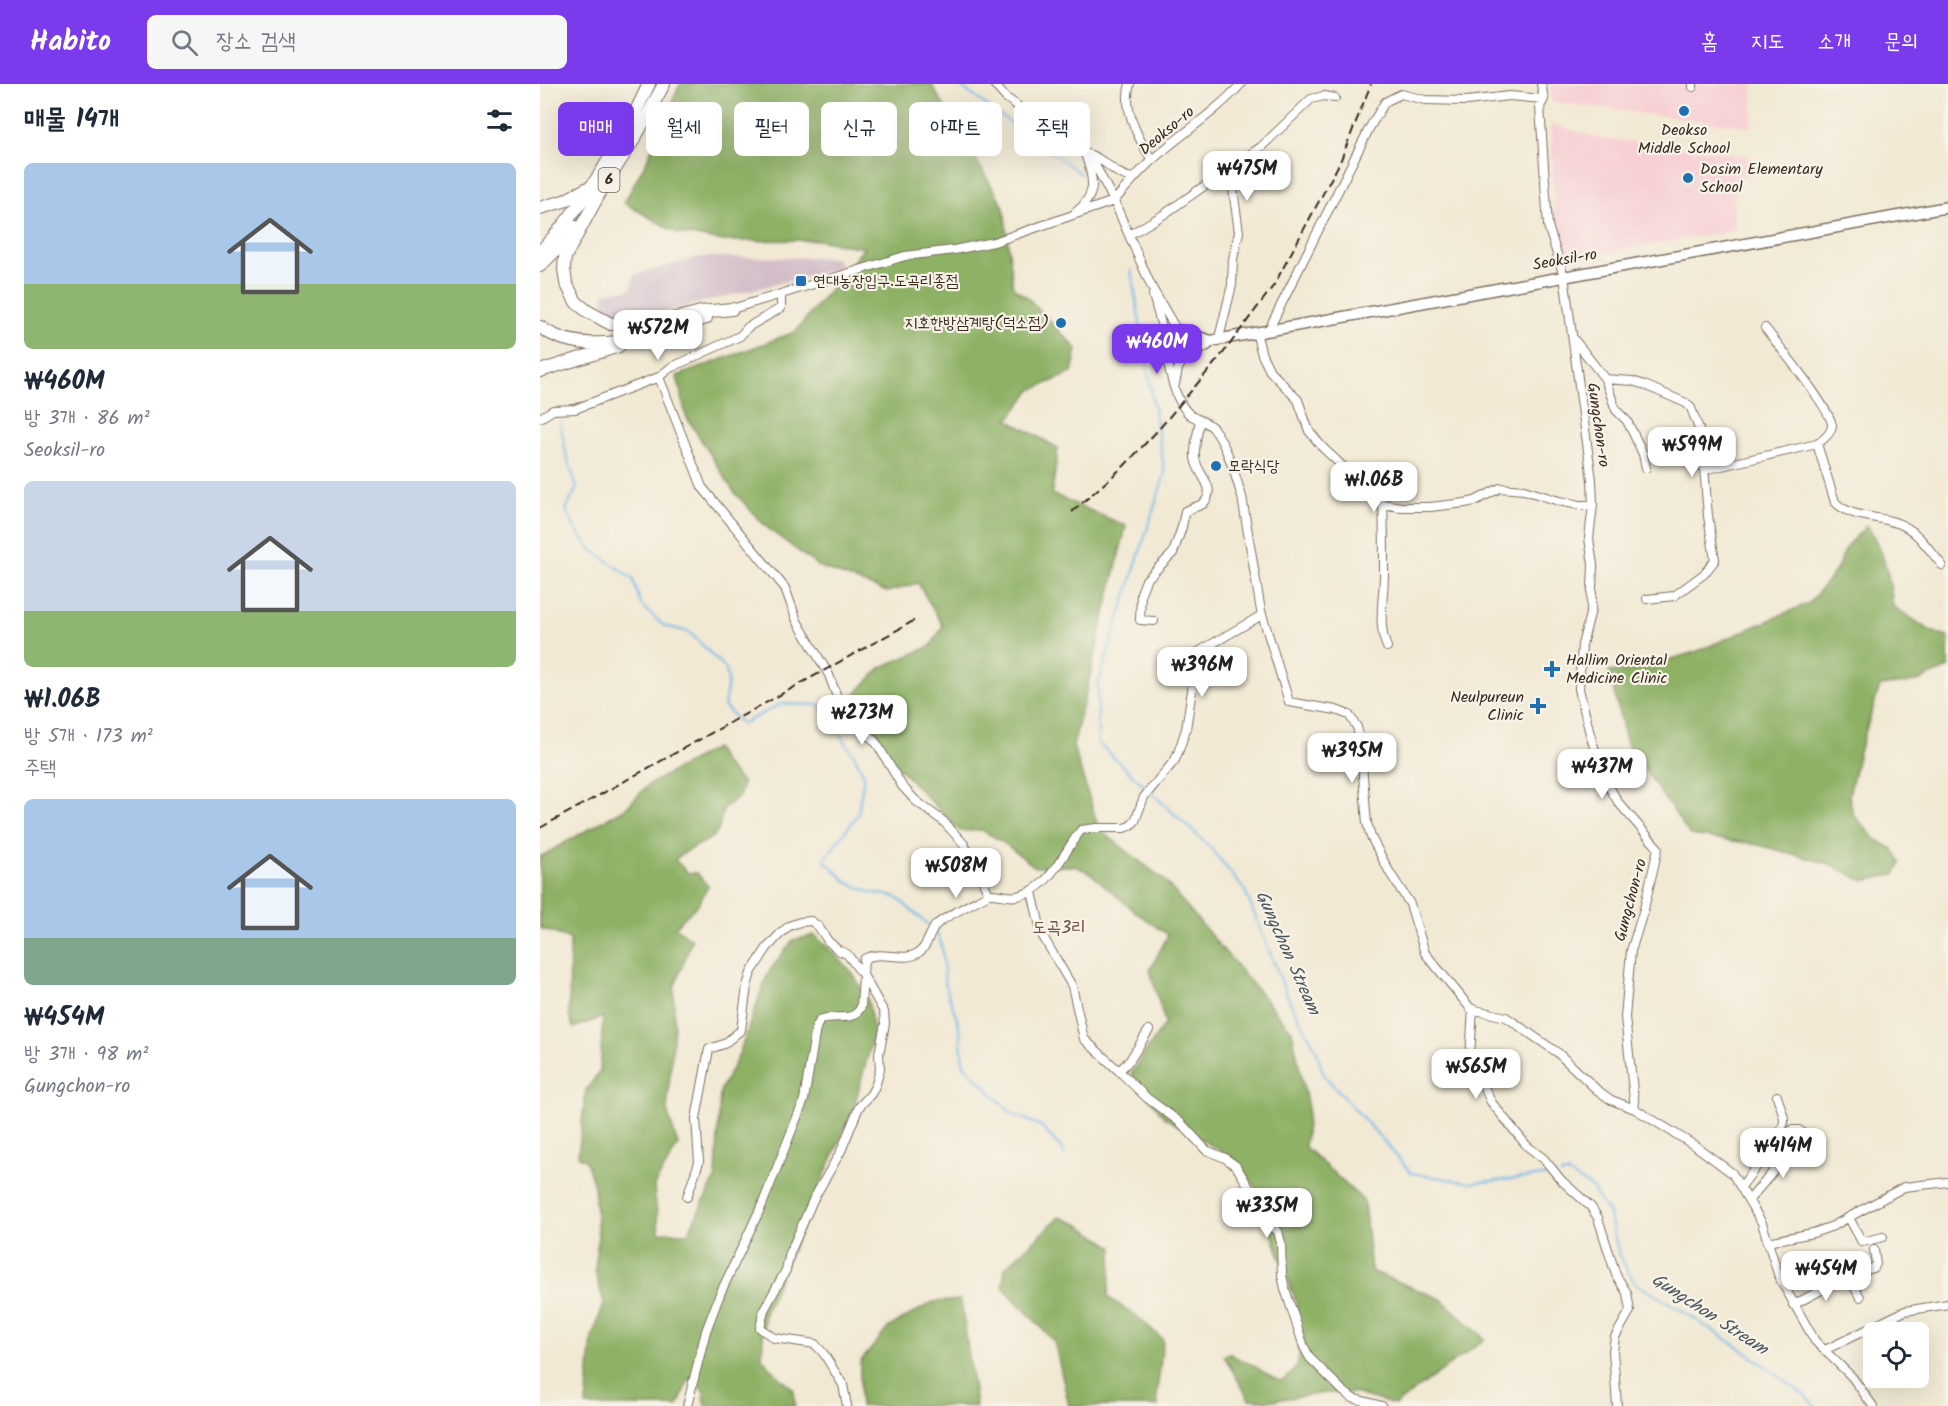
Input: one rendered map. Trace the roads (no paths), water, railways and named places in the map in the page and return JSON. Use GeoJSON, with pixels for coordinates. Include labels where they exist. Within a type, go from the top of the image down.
{"type":"FeatureCollection","features":[{"type":"Feature","properties":{"kind":"main road"},"geometry":{"type":"LineString","coordinates":[[635,114],[641,84]]}},
{"type":"Feature","properties":{"kind":"main road","name":"6"},"geometry":{"type":"LineString","coordinates":[[540,252],[591,186],[635,114],[649,84]]}},
{"type":"Feature","properties":{"kind":"main road","name":"6"},"geometry":{"type":"LineString","coordinates":[[540,266],[565,241],[597,198],[636,136],[664,84]]}},
{"type":"Feature","properties":{"kind":"main road"},"geometry":{"type":"LineString","coordinates":[[540,208],[564,201],[591,186]]}},
{"type":"Feature","properties":{"kind":"main road"},"geometry":{"type":"LineString","coordinates":[[597,198],[566,257],[564,269],[566,283],[576,302],[611,324],[661,322],[701,312],[732,309]]}},
{"type":"Feature","properties":{"kind":"main road"},"geometry":{"type":"LineString","coordinates":[[540,371],[732,309]]}},
{"type":"Feature","properties":{"kind":"main road"},"geometry":{"type":"LineString","coordinates":[[540,327],[573,342],[601,343],[646,338]]}},
{"type":"Feature","properties":{"kind":"street"},"geometry":{"type":"LineString","coordinates":[[994,84],[1014,103]]}},
{"type":"Feature","properties":{"kind":"street"},"geometry":{"type":"LineString","coordinates":[[1130,84],[1127,93],[1130,110],[1137,132],[1152,160]]}},
{"type":"Feature","properties":{"kind":"street","name":"Deokso-ro"},"geometry":{"type":"LineString","coordinates":[[1114,201],[1152,160],[1229,97],[1241,84]]}},
{"type":"Feature","properties":{"kind":"street"},"geometry":{"type":"LineString","coordinates":[[1401,94],[1403,84]]}},
{"type":"Feature","properties":{"kind":"street","name":"Gungchon-ro"},"geometry":{"type":"LineString","coordinates":[[1541,84],[1544,99],[1540,107],[1548,226],[1564,276],[1592,480],[1593,505],[1589,538],[1593,565],[1591,610],[1582,645],[1579,689],[1603,776],[1618,802],[1658,848],[1644,909],[1631,951],[1625,1017],[1635,1109]]}},
{"type":"Feature","properties":{"kind":"street"},"geometry":{"type":"LineString","coordinates":[[1269,329],[1370,127],[1386,102],[1401,94],[1425,100],[1467,101],[1509,96],[1544,99]]}},
{"type":"Feature","properties":{"kind":"street"},"geometry":{"type":"LineString","coordinates":[[1129,235],[1163,215],[1261,147],[1311,99],[1324,96],[1335,98]]}},
{"type":"Feature","properties":{"kind":"street"},"geometry":{"type":"LineString","coordinates":[[1090,155],[1099,157],[1123,177],[1133,178]]}},
{"type":"Feature","properties":{"kind":"street"},"geometry":{"type":"LineString","coordinates":[[1070,217],[1089,198],[1093,188],[1092,172],[1085,156]]}},
{"type":"Feature","properties":{"kind":"street"},"geometry":{"type":"LineString","coordinates":[[1088,156],[1092,159],[1114,201],[1152,288],[1176,329],[1165,338]]}},
{"type":"Feature","properties":{"kind":"street"},"geometry":{"type":"LineString","coordinates":[[1164,349],[1170,357],[1175,359],[1188,355],[1215,339],[1232,285],[1233,259],[1239,232],[1230,168]]}},
{"type":"Feature","properties":{"kind":"street"},"geometry":{"type":"LineString","coordinates":[[732,309],[905,256],[994,243],[1114,201]]}},
{"type":"Feature","properties":{"kind":"street","name":"Seoksil-ro"},"geometry":{"type":"LineString","coordinates":[[1176,329],[1215,339],[1948,207]]}},
{"type":"Feature","properties":{"kind":"street"},"geometry":{"type":"LineString","coordinates":[[1152,288],[1165,338],[1164,349],[1171,382],[1189,414],[1212,427],[1223,446],[1237,480],[1242,497],[1262,615],[1289,702],[1336,710],[1349,715],[1356,727],[1360,740],[1367,823],[1371,837],[1410,904],[1425,953],[1473,1009],[1506,1017],[1558,1053],[1611,1100],[1635,1109],[1697,1147],[1732,1173],[1762,1223],[1779,1277],[1793,1305],[1815,1341],[1852,1377],[1873,1406]]}},
{"type":"Feature","properties":{"kind":"street"},"geometry":{"type":"LineString","coordinates":[[540,418],[553,410],[575,409],[658,377],[670,368],[740,336],[748,327],[781,308],[781,294]]}},
{"type":"Feature","properties":{"kind":"street"},"geometry":{"type":"LineString","coordinates":[[1704,470],[1817,444],[1830,431],[1832,424],[1829,416],[1765,328]]}},
{"type":"Feature","properties":{"kind":"street"},"geometry":{"type":"LineString","coordinates":[[1256,332],[1262,355],[1270,371],[1298,400],[1309,431],[1323,448],[1383,504],[1401,507],[1430,507],[1465,503],[1475,501],[1500,488],[1524,490],[1579,505],[1593,505]]}},
{"type":"Feature","properties":{"kind":"street"},"geometry":{"type":"LineString","coordinates":[[1176,392],[1174,380],[1193,343],[1189,334]]}},
{"type":"Feature","properties":{"kind":"street"},"geometry":{"type":"LineString","coordinates":[[1572,337],[1605,380],[1616,410],[1627,422],[1639,446],[1646,468]]}},
{"type":"Feature","properties":{"kind":"street"},"geometry":{"type":"LineString","coordinates":[[658,377],[702,487],[785,588],[796,621],[829,675],[837,697],[844,708],[878,744],[902,786],[916,801],[943,821],[964,844],[989,894]]}},
{"type":"Feature","properties":{"kind":"street"},"geometry":{"type":"LineString","coordinates":[[1605,380],[1632,381],[1686,403],[1695,415],[1703,454],[1708,516],[1715,560],[1704,574],[1674,596],[1647,599]]}},
{"type":"Feature","properties":{"kind":"street"},"geometry":{"type":"LineString","coordinates":[[1154,621],[1140,620],[1141,593],[1146,580],[1173,553],[1185,511],[1203,504],[1209,493],[1209,485],[1199,470],[1196,459],[1200,420]]}},
{"type":"Feature","properties":{"kind":"street"},"geometry":{"type":"LineString","coordinates":[[1817,444],[1835,502],[1840,507],[1863,516],[1907,527],[1942,565]]}},
{"type":"Feature","properties":{"kind":"street"},"geometry":{"type":"LineString","coordinates":[[1383,504],[1382,637],[1387,647]]}},
{"type":"Feature","properties":{"kind":"street"},"geometry":{"type":"LineString","coordinates":[[687,1406],[706,1331],[720,1294],[762,1205],[804,1100],[816,1028],[820,1020],[828,1016],[849,1018],[857,1014],[861,1007],[864,959],[874,954],[906,957],[918,953],[937,925],[989,894],[996,893],[1004,897],[1032,892],[1053,871],[1081,830],[1130,826],[1135,821],[1145,795],[1175,760],[1179,750],[1186,729],[1198,652],[1262,615]]}},
{"type":"Feature","properties":{"kind":"street"},"geometry":{"type":"LineString","coordinates":[[1032,892],[1042,935],[1072,986],[1084,1039],[1148,1098],[1181,1123],[1206,1150],[1226,1158],[1241,1172],[1258,1202],[1266,1223],[1278,1231],[1285,1288],[1310,1359],[1352,1398],[1382,1406]]}},
{"type":"Feature","properties":{"kind":"street"},"geometry":{"type":"LineString","coordinates":[[687,1197],[699,1162],[696,1119],[710,1049],[724,1044],[741,1030],[747,986],[767,948],[789,926],[811,921],[838,950],[847,954],[863,975],[884,1012],[885,1024],[876,1084],[859,1107],[842,1151],[813,1200],[790,1253],[786,1270],[764,1310],[760,1328],[774,1338],[815,1344],[843,1385],[847,1406]]}},
{"type":"Feature","properties":{"kind":"street"},"geometry":{"type":"LineString","coordinates":[[1473,1009],[1470,1056],[1491,1102],[1527,1146],[1544,1159],[1598,1218],[1612,1266],[1629,1301],[1630,1311],[1615,1336],[1613,1351],[1617,1406]]}},
{"type":"Feature","properties":{"kind":"street"},"geometry":{"type":"LineString","coordinates":[[1119,1071],[1130,1060],[1149,1030]]}},
{"type":"Feature","properties":{"kind":"street"},"geometry":{"type":"LineString","coordinates":[[1741,1187],[1784,1127],[1785,1120],[1777,1096]]}},
{"type":"Feature","properties":{"kind":"street"},"geometry":{"type":"LineString","coordinates":[[1749,1200],[1772,1173],[1791,1130],[1799,1130],[1807,1136]]}},
{"type":"Feature","properties":{"kind":"street"},"geometry":{"type":"LineString","coordinates":[[1767,1242],[1813,1233],[1849,1218],[1904,1186],[1948,1182]]}},
{"type":"Feature","properties":{"kind":"street"},"geometry":{"type":"LineString","coordinates":[[1849,1218],[1862,1242],[1883,1237]]}},
{"type":"Feature","properties":{"kind":"street"},"geometry":{"type":"LineString","coordinates":[[1793,1305],[1848,1276],[1873,1268],[1876,1263],[1874,1250]]}},
{"type":"Feature","properties":{"kind":"street"},"geometry":{"type":"LineString","coordinates":[[1848,1276],[1860,1297]]}},
{"type":"Feature","properties":{"kind":"street"},"geometry":{"type":"LineString","coordinates":[[1825,1350],[1905,1311],[1924,1306],[1930,1308],[1948,1304]]}},
{"type":"Feature","properties":{"kind":"waterway","name":"Gungchon Stream"},"geometry":{"type":"LineString","coordinates":[[957,84],[1081,174]]}},
{"type":"Feature","properties":{"kind":"waterway","name":"Gungchon Stream"},"geometry":{"type":"LineString","coordinates":[[1131,270],[1165,473],[1098,684],[1098,743],[1210,847],[1245,891],[1289,1000],[1315,1047],[1324,1075],[1411,1173],[1471,1183],[1555,1175]]}},
{"type":"Feature","properties":{"kind":"waterway"},"geometry":{"type":"LineString","coordinates":[[560,421],[566,454],[577,487],[566,510],[576,530],[591,549],[633,579],[641,605],[664,626],[689,632],[726,669],[728,682],[724,706],[742,724],[781,704],[820,705],[854,755],[864,775],[858,814],[824,860],[848,883],[870,892],[896,897],[931,927]]}},
{"type":"Feature","properties":{"kind":"waterway"},"geometry":{"type":"LineString","coordinates":[[935,931],[942,948],[946,988],[959,1026],[964,1065],[1012,1114],[1041,1126],[1062,1149],[1064,1155]]}},
{"type":"Feature","properties":{"kind":"waterway","name":"Gungchon Stream"},"geometry":{"type":"LineString","coordinates":[[1561,1174],[1568,1173],[1591,1187],[1609,1214],[1619,1255],[1635,1283],[1740,1348],[1806,1396],[1815,1406]]}},
{"type":"Feature","properties":{"kind":"railway"},"geometry":{"type":"LineString","coordinates":[[1072,512],[1124,466],[1159,429],[1224,352],[1274,285],[1340,162],[1371,84]]}},
{"type":"Feature","properties":{"kind":"railway"},"geometry":{"type":"LineString","coordinates":[[540,828],[917,619]]}},
{"type":"Feature","properties":{"kind":"place","name":"Deokso Middle School"},"geometry":{"type":"Point","coordinates":[1684,111]}},
{"type":"Feature","properties":{"kind":"place","name":"Dosim Elementary School"},"geometry":{"type":"Point","coordinates":[1688,178]}},
{"type":"Feature","properties":{"kind":"place","name":"연대농장입구.도곡리종점"},"geometry":{"type":"Point","coordinates":[801,281]}},
{"type":"Feature","properties":{"kind":"place","name":"지호한방삼계탕(덕소점)"},"geometry":{"type":"Point","coordinates":[1061,323]}},
{"type":"Feature","properties":{"kind":"place","name":"모락식당"},"geometry":{"type":"Point","coordinates":[1216,466]}},
{"type":"Feature","properties":{"kind":"place","name":"Hallim Oriental Medicine Clinic"},"geometry":{"type":"Point","coordinates":[1552,669]}},
{"type":"Feature","properties":{"kind":"place","name":"Neulpureun Clinic"},"geometry":{"type":"Point","coordinates":[1538,706]}},
{"type":"Feature","properties":{"kind":"district","name":"도곡3리"},"geometry":{"type":"Point","coordinates":[1059,928]}}]}
